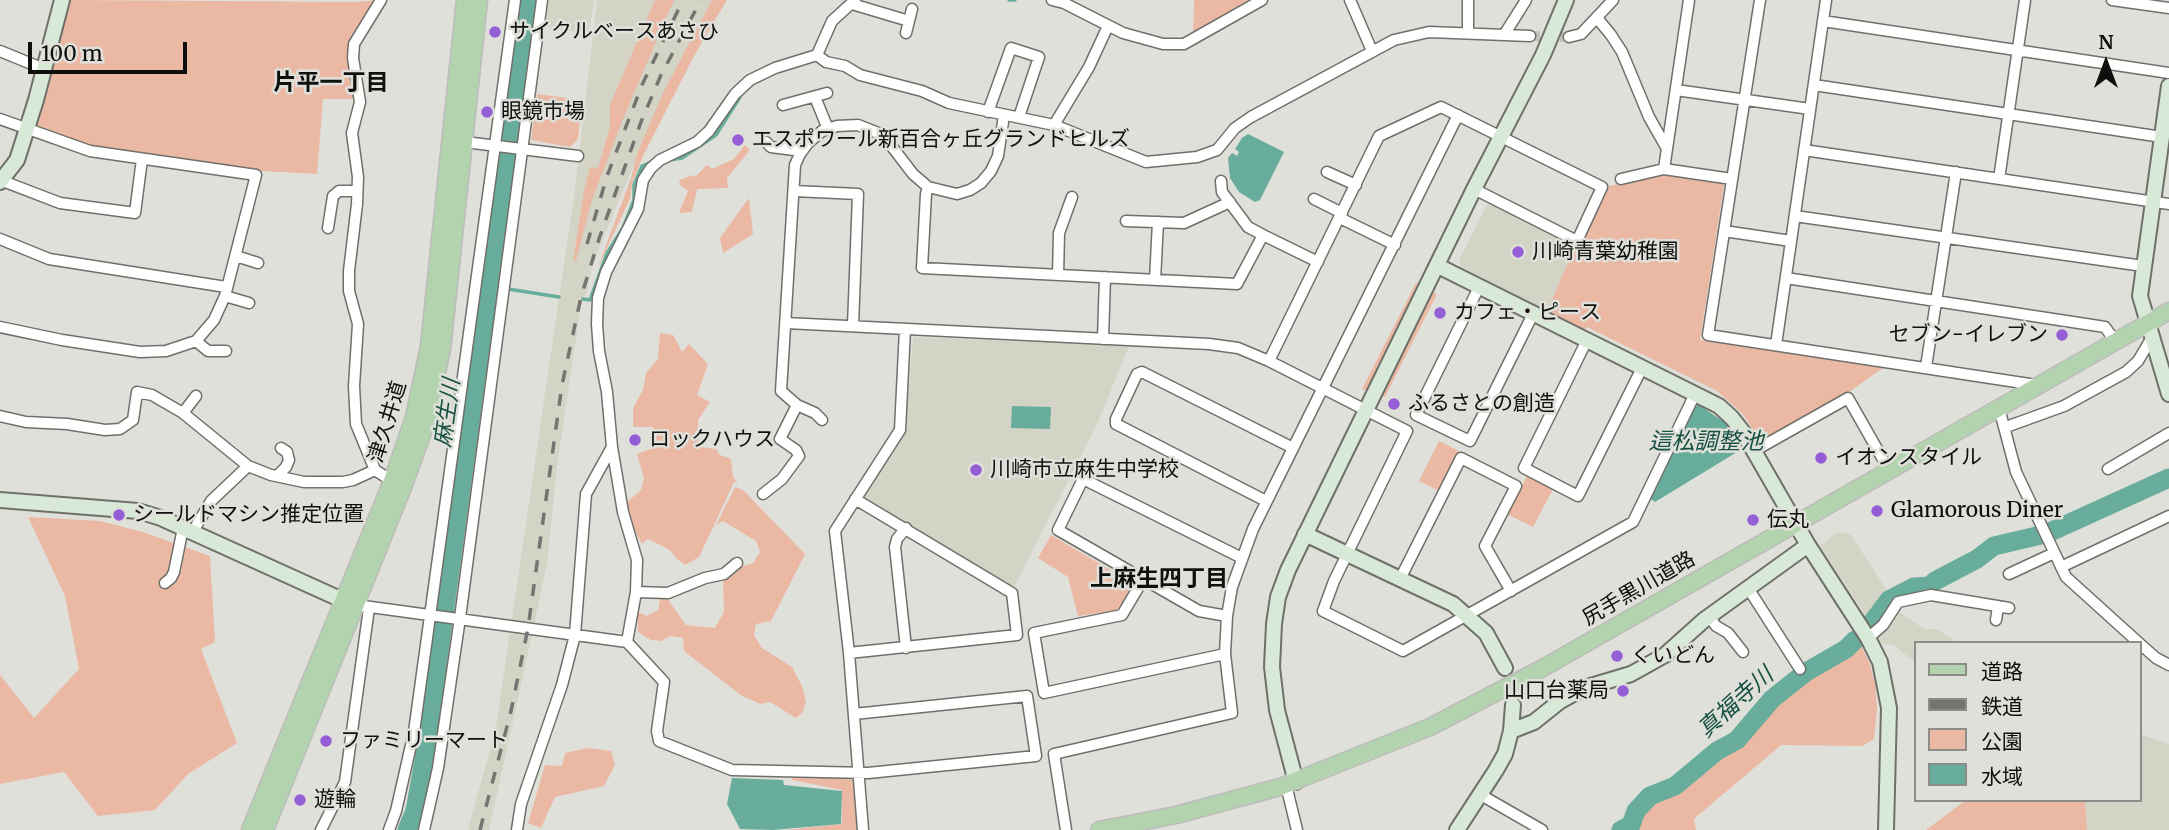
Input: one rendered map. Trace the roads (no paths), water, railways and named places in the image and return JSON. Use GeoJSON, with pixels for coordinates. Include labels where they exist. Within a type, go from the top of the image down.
{"type":"FeatureCollection","features":[{"type":"Feature","properties":{"kind":"main road","name":"津久井道"},"geometry":{"type":"LineString","coordinates":[[250,830],[356,605],[392,481],[414,417],[429,346],[465,0]]}},
{"type":"Feature","properties":{"kind":"main road","name":"津久井道"},"geometry":{"type":"LineString","coordinates":[[265,830],[417,453],[435,386],[442,349],[479,0]]}},
{"type":"Feature","properties":{"kind":"main road","name":"尻手黒川道路"},"geometry":{"type":"LineString","coordinates":[[1099,830],[1176,815],[1291,784],[1466,710],[2115,341],[2149,331],[2169,311]]}},
{"type":"Feature","properties":{"kind":"street"},"geometry":{"type":"LineString","coordinates":[[381,0],[354,44],[353,58],[360,102],[352,139],[358,177],[349,291],[358,324],[354,398],[356,424],[375,470],[392,481]]}},
{"type":"Feature","properties":{"kind":"street"},"geometry":{"type":"LineString","coordinates":[[388,830],[396,811],[414,732],[432,616],[515,0]]}},
{"type":"Feature","properties":{"kind":"street"},"geometry":{"type":"LineString","coordinates":[[424,830],[438,768],[455,618],[542,0]]}},
{"type":"Feature","properties":{"kind":"street"},"geometry":{"type":"LineString","coordinates":[[1052,0],[1065,2],[1108,26],[1163,44],[1184,44],[1262,0]]}},
{"type":"Feature","properties":{"kind":"street"},"geometry":{"type":"LineString","coordinates":[[1350,0],[1372,51]]}},
{"type":"Feature","properties":{"kind":"street"},"geometry":{"type":"LineString","coordinates":[[1468,0],[1468,33]]}},
{"type":"Feature","properties":{"kind":"street"},"geometry":{"type":"LineString","coordinates":[[1504,35],[1526,0]]}},
{"type":"Feature","properties":{"kind":"street"},"geometry":{"type":"LineString","coordinates":[[1297,830],[1272,667],[1274,624],[1279,597],[1304,534],[1543,55],[1566,0]]}},
{"type":"Feature","properties":{"kind":"street"},"geometry":{"type":"LineString","coordinates":[[1569,37],[1581,34],[1613,0]]}},
{"type":"Feature","properties":{"kind":"street"},"geometry":{"type":"LineString","coordinates":[[1664,169],[1689,0]]}},
{"type":"Feature","properties":{"kind":"street"},"geometry":{"type":"LineString","coordinates":[[1760,0],[1708,335],[2038,385]]}},
{"type":"Feature","properties":{"kind":"street"},"geometry":{"type":"LineString","coordinates":[[1776,345],[1826,0]]}},
{"type":"Feature","properties":{"kind":"street"},"geometry":{"type":"LineString","coordinates":[[1999,179],[2025,0]]}},
{"type":"Feature","properties":{"kind":"street"},"geometry":{"type":"LineString","coordinates":[[2112,0],[2169,8]]}},
{"type":"Feature","properties":{"kind":"street"},"geometry":{"type":"LineString","coordinates":[[59,1],[44,69],[18,160],[0,180],[60,203],[135,213],[142,159]]}},
{"type":"Feature","properties":{"kind":"street"},"geometry":{"type":"LineString","coordinates":[[627,642],[636,592],[637,560],[623,512],[611,447],[607,392],[598,351],[598,298],[606,272],[638,209],[643,180],[660,160],[697,142],[709,131],[735,94],[750,80],[775,68],[817,55],[832,20],[853,2],[909,21]]}},
{"type":"Feature","properties":{"kind":"street"},"geometry":{"type":"LineString","coordinates":[[906,33],[912,9]]}},
{"type":"Feature","properties":{"kind":"street"},"geometry":{"type":"LineString","coordinates":[[1597,18],[1622,52],[1649,117],[1666,148]]}},
{"type":"Feature","properties":{"kind":"street"},"geometry":{"type":"LineString","coordinates":[[1823,21],[2169,73]]}},
{"type":"Feature","properties":{"kind":"street"},"geometry":{"type":"LineString","coordinates":[[1054,125],[1089,67],[1108,26]]}},
{"type":"Feature","properties":{"kind":"street"},"geometry":{"type":"LineString","coordinates":[[817,55],[822,60],[845,66],[860,75],[922,91],[949,103],[1054,125],[1146,162],[1197,157],[1217,150],[1235,128],[1251,117],[1394,40],[1415,34],[1530,36]]}},
{"type":"Feature","properties":{"kind":"street"},"geometry":{"type":"LineString","coordinates":[[988,112],[1011,48],[1039,57],[1019,117]]}},
{"type":"Feature","properties":{"kind":"street"},"geometry":{"type":"LineString","coordinates":[[0,51],[44,69]]}},
{"type":"Feature","properties":{"kind":"street"},"geometry":{"type":"LineString","coordinates":[[1814,85],[2162,136]]}},
{"type":"Feature","properties":{"kind":"street"},"geometry":{"type":"LineString","coordinates":[[2169,86],[2140,296],[2169,394]]}},
{"type":"Feature","properties":{"kind":"street"},"geometry":{"type":"LineString","coordinates":[[1676,90],[1810,108]]}},
{"type":"Feature","properties":{"kind":"street"},"geometry":{"type":"LineString","coordinates":[[783,105],[827,93]]}},
{"type":"Feature","properties":{"kind":"street"},"geometry":{"type":"LineString","coordinates":[[815,97],[828,129]]}},
{"type":"Feature","properties":{"kind":"street"},"geometry":{"type":"LineString","coordinates":[[1269,361],[1379,136],[1441,107],[1602,187],[1577,241],[1474,189]]}},
{"type":"Feature","properties":{"kind":"street"},"geometry":{"type":"LineString","coordinates":[[822,420],[815,413],[797,405],[781,391],[795,165],[802,151],[816,135],[828,129],[858,125],[883,135],[913,174],[928,187],[957,194],[981,183],[991,171],[998,156],[1004,115]]}},
{"type":"Feature","properties":{"kind":"street"},"geometry":{"type":"LineString","coordinates":[[1066,830],[1054,754],[1232,713],[1225,654],[1227,616],[1242,558],[1266,501],[1321,388],[1458,115]]}},
{"type":"Feature","properties":{"kind":"street"},"geometry":{"type":"LineString","coordinates":[[0,119],[76,147],[256,175],[225,292],[214,320],[196,341],[166,351],[140,352],[39,337],[0,327]]}},
{"type":"Feature","properties":{"kind":"street"},"geometry":{"type":"LineString","coordinates":[[465,142],[578,156]]}},
{"type":"Feature","properties":{"kind":"street"},"geometry":{"type":"LineString","coordinates":[[765,142],[771,147],[802,151]]}},
{"type":"Feature","properties":{"kind":"street"},"geometry":{"type":"LineString","coordinates":[[1804,150],[2169,204]]}},
{"type":"Feature","properties":{"kind":"street"},"geometry":{"type":"LineString","coordinates":[[1621,179],[1664,169],[1732,179]]}},
{"type":"Feature","properties":{"kind":"street"},"geometry":{"type":"LineString","coordinates":[[1327,172],[1356,185]]}},
{"type":"Feature","properties":{"kind":"street"},"geometry":{"type":"LineString","coordinates":[[1926,367],[1956,173]]}},
{"type":"Feature","properties":{"kind":"street"},"geometry":{"type":"LineString","coordinates":[[1221,181],[1222,192],[1248,227],[1318,262]]}},
{"type":"Feature","properties":{"kind":"street"},"geometry":{"type":"LineString","coordinates":[[928,187],[922,268],[1237,284],[1263,235]]}},
{"type":"Feature","properties":{"kind":"street"},"geometry":{"type":"LineString","coordinates":[[328,228],[333,196],[340,191],[357,191]]}},
{"type":"Feature","properties":{"kind":"street"},"geometry":{"type":"LineString","coordinates":[[794,191],[858,194],[853,326]]}},
{"type":"Feature","properties":{"kind":"street"},"geometry":{"type":"LineString","coordinates":[[1058,275],[1059,233],[1072,197]]}},
{"type":"Feature","properties":{"kind":"street"},"geometry":{"type":"LineString","coordinates":[[1314,199],[1395,245]]}},
{"type":"Feature","properties":{"kind":"street"},"geometry":{"type":"LineString","coordinates":[[1126,221],[1184,223],[1230,202]]}},
{"type":"Feature","properties":{"kind":"street"},"geometry":{"type":"LineString","coordinates":[[1795,216],[2143,267]]}},
{"type":"Feature","properties":{"kind":"street"},"geometry":{"type":"LineString","coordinates":[[1155,279],[1157,222]]}},
{"type":"Feature","properties":{"kind":"street"},"geometry":{"type":"LineString","coordinates":[[1724,232],[1791,241]]}},
{"type":"Feature","properties":{"kind":"street"},"geometry":{"type":"LineString","coordinates":[[0,239],[49,259],[225,292],[249,303]]}},
{"type":"Feature","properties":{"kind":"street"},"geometry":{"type":"LineString","coordinates":[[236,256],[258,263]]}},
{"type":"Feature","properties":{"kind":"street"},"geometry":{"type":"LineString","coordinates":[[1438,266],[1695,394],[1719,407],[1732,418],[1808,545],[1868,638],[1880,662],[1889,708],[1885,830]]}},
{"type":"Feature","properties":{"kind":"street"},"geometry":{"type":"LineString","coordinates":[[1103,339],[1105,277]]}},
{"type":"Feature","properties":{"kind":"street"},"geometry":{"type":"LineString","coordinates":[[1786,278],[2105,327],[2115,341]]}},
{"type":"Feature","properties":{"kind":"street"},"geometry":{"type":"LineString","coordinates":[[1479,287],[1416,415],[1448,431],[1470,441],[1534,313]]}},
{"type":"Feature","properties":{"kind":"street"},"geometry":{"type":"LineString","coordinates":[[786,323],[1238,348],[1366,410],[1407,432],[1334,582],[1324,611],[1403,651],[1633,522],[1695,394]]}},
{"type":"Feature","properties":{"kind":"street"},"geometry":{"type":"LineString","coordinates":[[863,830],[849,653],[835,531],[900,430],[905,329]]}},
{"type":"Feature","properties":{"kind":"street"},"geometry":{"type":"LineString","coordinates":[[2006,427],[2064,406],[2126,372],[2138,361],[2149,331]]}},
{"type":"Feature","properties":{"kind":"street"},"geometry":{"type":"LineString","coordinates":[[1587,340],[1524,468],[1578,496],[1642,368]]}},
{"type":"Feature","properties":{"kind":"street"},"geometry":{"type":"LineString","coordinates":[[196,341],[208,351],[226,351]]}},
{"type":"Feature","properties":{"kind":"street"},"geometry":{"type":"LineString","coordinates":[[1266,501],[1116,424],[1137,374],[1142,373],[1293,448]]}},
{"type":"Feature","properties":{"kind":"street"},"geometry":{"type":"LineString","coordinates":[[0,416],[26,422],[67,424],[105,430],[120,429],[133,420],[137,392],[152,395],[183,413],[248,466],[277,476],[304,482],[343,482],[375,470]]}},
{"type":"Feature","properties":{"kind":"street"},"geometry":{"type":"LineString","coordinates":[[183,413],[196,396]]}},
{"type":"Feature","properties":{"kind":"street"},"geometry":{"type":"LineString","coordinates":[[1754,451],[1848,398],[1889,470]]}},
{"type":"Feature","properties":{"kind":"street"},"geometry":{"type":"LineString","coordinates":[[763,494],[782,479],[799,456],[796,450],[780,439],[797,405]]}},
{"type":"Feature","properties":{"kind":"street"},"geometry":{"type":"LineString","coordinates":[[1999,408],[2016,472],[2066,577],[2137,641]]}},
{"type":"Feature","properties":{"kind":"street"},"geometry":{"type":"LineString","coordinates":[[2108,469],[2169,433]]}},
{"type":"Feature","properties":{"kind":"street"},"geometry":{"type":"LineString","coordinates":[[517,830],[521,804],[562,685],[575,635],[586,494],[611,447]]}},
{"type":"Feature","properties":{"kind":"street"},"geometry":{"type":"LineString","coordinates":[[277,476],[289,460],[287,452],[281,448]]}},
{"type":"Feature","properties":{"kind":"street"},"geometry":{"type":"LineString","coordinates":[[1400,579],[1461,457],[1516,486],[1485,546],[1511,591]]}},
{"type":"Feature","properties":{"kind":"street"},"geometry":{"type":"LineString","coordinates":[[164,583],[171,579],[188,531],[211,501],[248,466]]}},
{"type":"Feature","properties":{"kind":"street"},"geometry":{"type":"LineString","coordinates":[[1227,616],[1199,611],[1058,530],[1083,479],[1242,558]]}},
{"type":"Feature","properties":{"kind":"street"},"geometry":{"type":"LineString","coordinates":[[849,653],[1017,635],[1012,593],[855,499]]}},
{"type":"Feature","properties":{"kind":"street"},"geometry":{"type":"LineString","coordinates":[[0,500],[138,511],[356,605],[627,642],[664,682],[657,732],[659,741],[732,770],[859,772],[1037,757],[1027,696],[853,713]]}},
{"type":"Feature","properties":{"kind":"street"},"geometry":{"type":"LineString","coordinates":[[2061,567],[2169,516]]}},
{"type":"Feature","properties":{"kind":"street"},"geometry":{"type":"LineString","coordinates":[[906,528],[897,539],[895,547],[906,648]]}},
{"type":"Feature","properties":{"kind":"street"},"geometry":{"type":"LineString","coordinates":[[1304,534],[1453,604],[1486,633],[1505,668]]}},
{"type":"Feature","properties":{"kind":"street"},"geometry":{"type":"LineString","coordinates":[[1511,731],[1534,722],[1559,702],[1584,688],[1642,668],[1665,655],[1709,616],[1808,545]]}},
{"type":"Feature","properties":{"kind":"street"},"geometry":{"type":"LineString","coordinates":[[2010,574],[2054,553]]}},
{"type":"Feature","properties":{"kind":"street"},"geometry":{"type":"LineString","coordinates":[[636,592],[668,593],[705,578],[724,574],[737,563]]}},
{"type":"Feature","properties":{"kind":"street"},"geometry":{"type":"LineString","coordinates":[[1144,579],[1122,615],[1034,634],[1044,693],[1225,654]]}},
{"type":"Feature","properties":{"kind":"street"},"geometry":{"type":"LineString","coordinates":[[1748,588],[1800,669]]}},
{"type":"Feature","properties":{"kind":"street"},"geometry":{"type":"LineString","coordinates":[[1868,638],[1884,625],[1898,602],[1931,595],[2009,608]]}},
{"type":"Feature","properties":{"kind":"street"},"geometry":{"type":"LineString","coordinates":[[321,830],[345,782],[356,605]]}},
{"type":"Feature","properties":{"kind":"street"},"geometry":{"type":"LineString","coordinates":[[1996,620],[1997,606]]}},
{"type":"Feature","properties":{"kind":"street"},"geometry":{"type":"LineString","coordinates":[[1709,616],[1716,626],[1728,633],[1743,652]]}},
{"type":"Feature","properties":{"kind":"street"},"geometry":{"type":"LineString","coordinates":[[2141,645],[2169,665]]}},
{"type":"Feature","properties":{"kind":"street"},"geometry":{"type":"LineString","coordinates":[[1457,830],[1505,754],[1511,731],[1513,705]]}},
{"type":"Feature","properties":{"kind":"street"},"geometry":{"type":"LineString","coordinates":[[1481,795],[1541,830]]}},
{"type":"Feature","properties":{"kind":"water"},"geometry":{"type":"Polygon","coordinates":[[[1248,134],[1284,152],[1260,200],[1255,202],[1239,192],[1230,178],[1228,158],[1232,153],[1237,156],[1239,152],[1235,149],[1248,134]]]}},
{"type":"Feature","properties":{"kind":"water","name":"這松調整池"},"geometry":{"type":"Polygon","coordinates":[[[1699,405],[1727,424],[1742,449],[1655,502],[1649,498],[1695,406],[1699,405]]]}},
{"type":"Feature","properties":{"kind":"water"},"geometry":{"type":"Polygon","coordinates":[[[1012,406],[1051,407],[1050,429],[1011,428],[1012,406]]]}},
{"type":"Feature","properties":{"kind":"water"},"geometry":{"type":"Polygon","coordinates":[[[732,778],[783,780],[784,785],[842,791],[841,824],[773,830],[740,829],[727,804],[732,778]]]}},
{"type":"Feature","properties":{"kind":"waterway","name":"麻生川"},"geometry":{"type":"LineString","coordinates":[[407,830],[415,811],[425,755],[530,0]]}},
{"type":"Feature","properties":{"kind":"waterway"},"geometry":{"type":"LineString","coordinates":[[1009,0],[1015,0]]}},
{"type":"Feature","properties":{"kind":"waterway"},"geometry":{"type":"LineString","coordinates":[[669,160],[682,158],[716,135],[740,97]]}},
{"type":"Feature","properties":{"kind":"waterway"},"geometry":{"type":"LineString","coordinates":[[583,299],[590,300],[607,253],[623,228],[634,200],[634,185],[642,166],[651,162]]}},
{"type":"Feature","properties":{"kind":"waterway"},"geometry":{"type":"LineString","coordinates":[[489,286],[559,297]]}},
{"type":"Feature","properties":{"kind":"waterway","name":"真福寺川"},"geometry":{"type":"LineString","coordinates":[[2050,532],[2169,478]]}},
{"type":"Feature","properties":{"kind":"waterway","name":"真福寺川"},"geometry":{"type":"LineString","coordinates":[[1871,624],[1889,600],[1914,587],[1930,586],[1994,546],[2041,535]]}},
{"type":"Feature","properties":{"kind":"waterway","name":"真福寺川"},"geometry":{"type":"LineString","coordinates":[[1621,830],[1631,825],[1636,811],[1650,796],[1675,786],[1717,751],[1737,740],[1772,699],[1806,672],[1846,649],[1855,640]]}},
{"type":"Feature","properties":{"kind":"tunnel"},"geometry":{"type":"LineString","coordinates":[[1530,36],[1569,37]]}},
{"type":"Feature","properties":{"kind":"railway"},"geometry":{"type":"LineString","coordinates":[[587,244],[607,176],[642,85],[683,0]]}},
{"type":"Feature","properties":{"kind":"railway"},"geometry":{"type":"LineString","coordinates":[[480,830],[511,711],[528,628],[562,385],[581,297],[641,122],[661,75],[701,0]]}},
{"type":"Feature","properties":{"kind":"place","name":"サイクルベースあさひ"},"geometry":{"type":"Point","coordinates":[495,32]}},
{"type":"Feature","properties":{"kind":"place","name":"眼鏡市場"},"geometry":{"type":"Point","coordinates":[487,112]}},
{"type":"Feature","properties":{"kind":"place","name":"エスポワール新百合ヶ丘グランドヒルズ"},"geometry":{"type":"Point","coordinates":[738,140]}},
{"type":"Feature","properties":{"kind":"place","name":"川崎青葉幼稚園"},"geometry":{"type":"Point","coordinates":[1518,252]}},
{"type":"Feature","properties":{"kind":"place","name":"カフェ・ピース"},"geometry":{"type":"Point","coordinates":[1440,313]}},
{"type":"Feature","properties":{"kind":"place","name":"セブン-イレブン"},"geometry":{"type":"Point","coordinates":[2062,335]}},
{"type":"Feature","properties":{"kind":"place","name":"ふるさとの創造"},"geometry":{"type":"Point","coordinates":[1394,404]}},
{"type":"Feature","properties":{"kind":"place","name":"ロックハウス"},"geometry":{"type":"Point","coordinates":[635,440]}},
{"type":"Feature","properties":{"kind":"place","name":"イオンスタイル"},"geometry":{"type":"Point","coordinates":[1821,458]}},
{"type":"Feature","properties":{"kind":"place","name":"川崎市立麻生中学校"},"geometry":{"type":"Point","coordinates":[976,470]}},
{"type":"Feature","properties":{"kind":"place","name":"Glamorous Diner"},"geometry":{"type":"Point","coordinates":[1877,511]}},
{"type":"Feature","properties":{"kind":"place","name":"シールドマシン推定位置"},"geometry":{"type":"Point","coordinates":[119,515]}},
{"type":"Feature","properties":{"kind":"place","name":"伝丸"},"geometry":{"type":"Point","coordinates":[1753,520]}},
{"type":"Feature","properties":{"kind":"place","name":"くいどん"},"geometry":{"type":"Point","coordinates":[1617,656]}},
{"type":"Feature","properties":{"kind":"place","name":"山口台薬局"},"geometry":{"type":"Point","coordinates":[1623,691]}},
{"type":"Feature","properties":{"kind":"place","name":"ファミリーマート"},"geometry":{"type":"Point","coordinates":[326,741]}},
{"type":"Feature","properties":{"kind":"place","name":"遊輪"},"geometry":{"type":"Point","coordinates":[300,800]}},
{"type":"Feature","properties":{"kind":"district","name":"片平一丁目"},"geometry":{"type":"Point","coordinates":[331,83]}},
{"type":"Feature","properties":{"kind":"district","name":"上麻生四丁目"},"geometry":{"type":"Point","coordinates":[1159,579]}}]}
